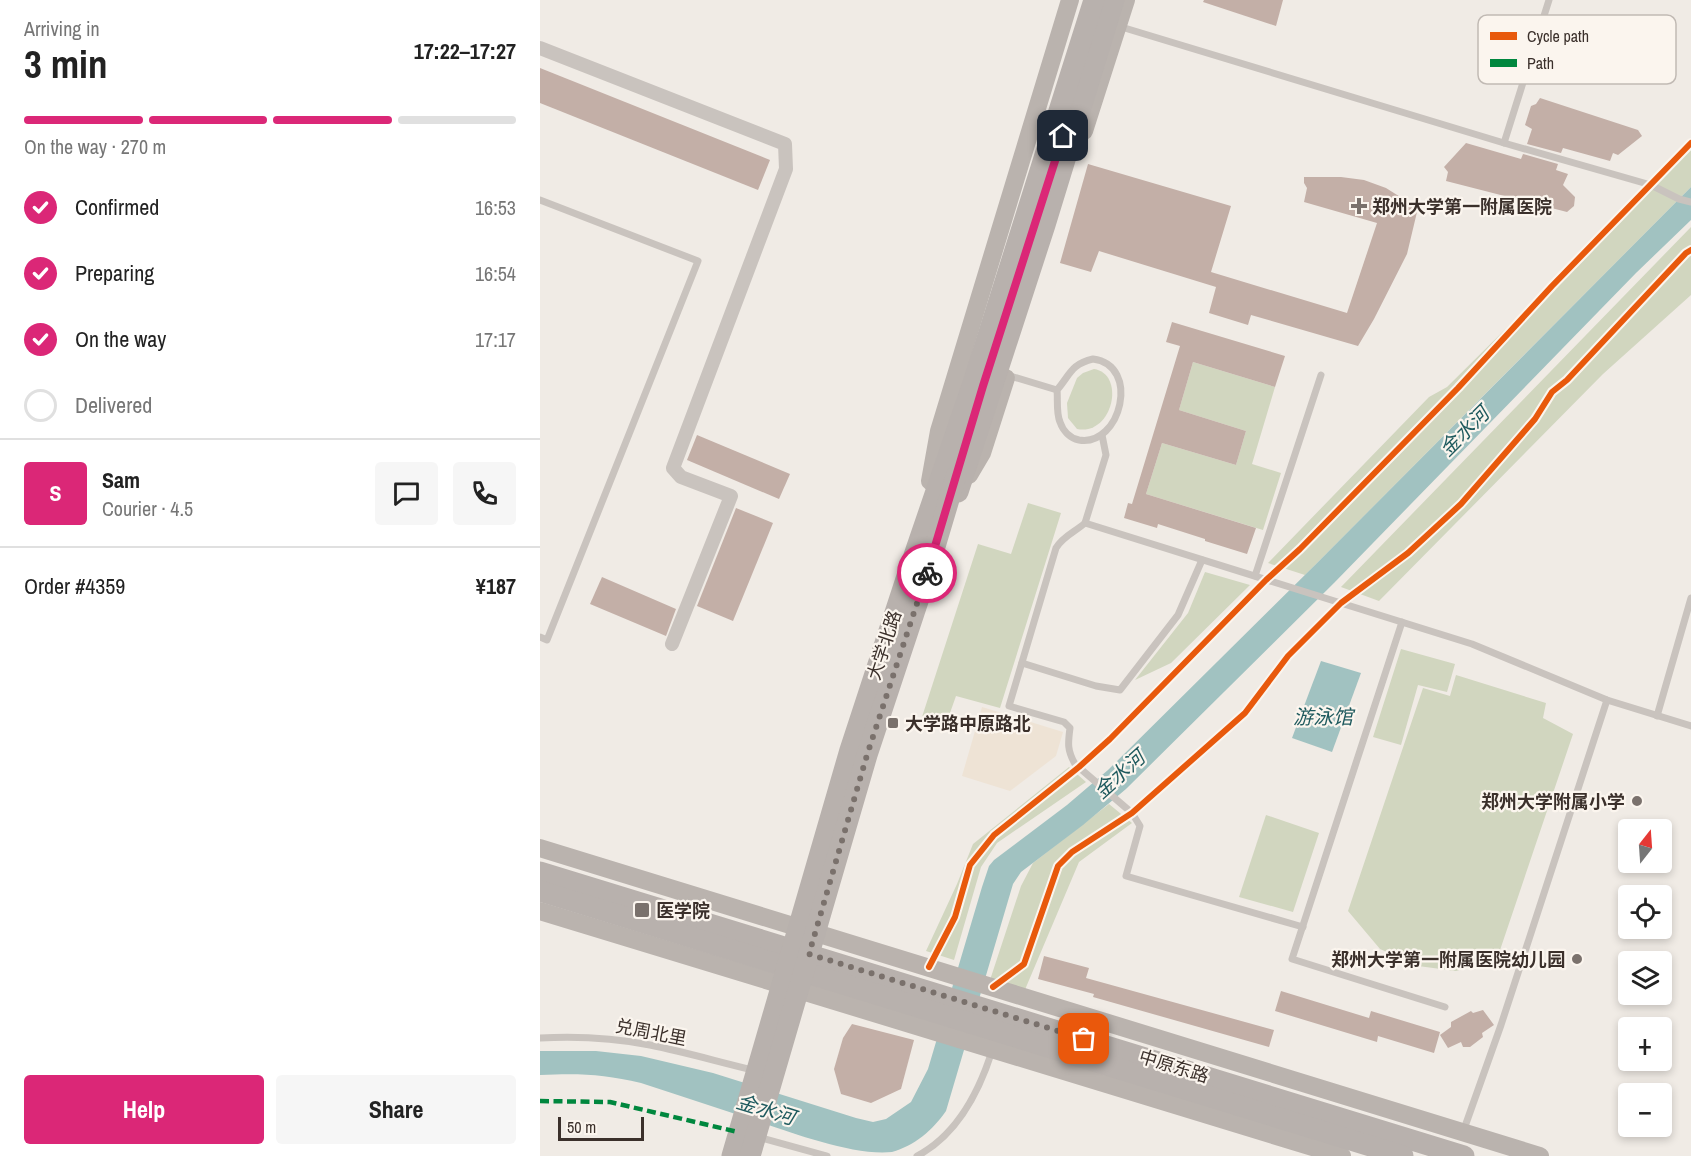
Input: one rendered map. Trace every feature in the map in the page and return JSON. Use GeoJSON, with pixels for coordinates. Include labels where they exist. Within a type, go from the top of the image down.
{"type":"FeatureCollection","features":[{"type":"Feature","properties":{"kind":"main road"},"geometry":{"type":"LineString","coordinates":[[916,576],[930,481],[1083,0]]}},
{"type":"Feature","properties":{"kind":"main road","name":"大学北路"},"geometry":{"type":"LineString","coordinates":[[978,384],[1094,0]]}},
{"type":"Feature","properties":{"kind":"main road","name":"大学北路"},"geometry":{"type":"LineString","coordinates":[[732,1156],[748,1142],[760,1076],[867,755],[916,576],[1106,0]]}},
{"type":"Feature","properties":{"kind":"main road"},"geometry":{"type":"LineString","coordinates":[[916,576],[959,492],[1114,0]]}},
{"type":"Feature","properties":{"kind":"main road","name":"中原东路"},"geometry":{"type":"LineString","coordinates":[[540,872],[795,969]]}},
{"type":"Feature","properties":{"kind":"main road","name":"中原东路"},"geometry":{"type":"LineString","coordinates":[[540,891],[926,1009],[991,1033],[1403,1156]]}},
{"type":"Feature","properties":{"kind":"main road","name":"中原东路"},"geometry":{"type":"LineString","coordinates":[[991,1033],[1464,1156]]}},
{"type":"Feature","properties":{"kind":"street"},"geometry":{"type":"LineString","coordinates":[[930,481],[939,431],[1070,0]]}},
{"type":"Feature","properties":{"kind":"street"},"geometry":{"type":"LineString","coordinates":[[959,492],[982,453],[1126,0]]}},
{"type":"Feature","properties":{"kind":"street"},"geometry":{"type":"LineString","coordinates":[[540,48],[785,144],[786,169],[673,468],[681,477],[731,496],[672,644]]}},
{"type":"Feature","properties":{"kind":"street"},"geometry":{"type":"LineString","coordinates":[[540,848],[1540,1156]]}},
{"type":"Feature","properties":{"kind":"street"},"geometry":{"type":"LineString","coordinates":[[540,911],[795,969]]}},
{"type":"Feature","properties":{"kind":"street"},"geometry":{"type":"LineString","coordinates":[[991,1033],[1342,1156]]}},
{"type":"Feature","properties":{"kind":"lane"},"geometry":{"type":"LineString","coordinates":[[1544,15],[1549,0]]}},
{"type":"Feature","properties":{"kind":"lane"},"geometry":{"type":"LineString","coordinates":[[1118,26],[1651,185],[1679,199],[1691,202]]}},
{"type":"Feature","properties":{"kind":"lane"},"geometry":{"type":"LineString","coordinates":[[1504,143],[1523,84]]}},
{"type":"Feature","properties":{"kind":"lane"},"geometry":{"type":"LineString","coordinates":[[540,200],[698,261],[548,640],[540,637]]}},
{"type":"Feature","properties":{"kind":"lane"},"geometry":{"type":"LineString","coordinates":[[1093,359],[1103,360],[1112,366],[1117,373],[1122,391],[1116,415],[1109,428],[1092,440],[1083,441],[1073,439],[1060,423],[1057,412],[1057,390],[1070,371],[1079,363],[1093,359]]}},
{"type":"Feature","properties":{"kind":"lane"},"geometry":{"type":"LineString","coordinates":[[1007,375],[1057,390]]}},
{"type":"Feature","properties":{"kind":"lane"},"geometry":{"type":"LineString","coordinates":[[1255,576],[1322,375]]}},
{"type":"Feature","properties":{"kind":"lane"},"geometry":{"type":"LineString","coordinates":[[1102,435],[1106,454],[1085,523],[1078,530],[1061,539],[1056,548],[1009,706],[1064,722],[1070,728],[1069,755],[1079,767],[1132,813],[1140,826],[1126,876],[1303,927]]}},
{"type":"Feature","properties":{"kind":"lane"},"geometry":{"type":"LineString","coordinates":[[1085,523],[1472,644],[1606,700],[1691,726]]}},
{"type":"Feature","properties":{"kind":"lane"},"geometry":{"type":"LineString","coordinates":[[1022,663],[1096,686],[1120,690],[1179,615],[1202,560]]}},
{"type":"Feature","properties":{"kind":"lane"},"geometry":{"type":"LineString","coordinates":[[1657,716],[1691,598]]}},
{"type":"Feature","properties":{"kind":"lane"},"geometry":{"type":"LineString","coordinates":[[1402,622],[1292,959],[1445,1007]]}},
{"type":"Feature","properties":{"kind":"lane"},"geometry":{"type":"LineString","coordinates":[[1463,1132],[1501,1025],[1606,700]]}},
{"type":"Feature","properties":{"kind":"lane"},"geometry":{"type":"LineString","coordinates":[[917,1156],[942,1138],[972,1100],[982,1081],[991,1033]]}},
{"type":"Feature","properties":{"kind":"lane","name":"兑周北里"},"geometry":{"type":"LineString","coordinates":[[540,1038],[599,1038],[640,1044],[760,1076]]}},
{"type":"Feature","properties":{"kind":"lane"},"geometry":{"type":"LineString","coordinates":[[748,1142],[827,1156]]}},
{"type":"Feature","properties":{"kind":"green space"},"geometry":{"type":"Polygon","coordinates":[[[1691,145],[1691,187],[1305,575],[1268,563],[1429,397],[1447,387],[1691,145]]]}},
{"type":"Feature","properties":{"kind":"green space"},"geometry":{"type":"Polygon","coordinates":[[[1691,227],[1691,295],[1603,374],[1379,601],[1341,587],[1691,227]]]}},
{"type":"Feature","properties":{"kind":"green space"},"geometry":{"type":"Polygon","coordinates":[[[1193,362],[1275,387],[1252,464],[1281,473],[1263,530],[1146,494],[1162,443],[1236,465],[1246,431],[1179,410],[1193,362]]]}},
{"type":"Feature","properties":{"kind":"green space"},"geometry":{"type":"Polygon","coordinates":[[[1094,369],[1104,373],[1110,381],[1111,404],[1107,414],[1099,423],[1089,429],[1077,429],[1068,418],[1067,403],[1077,378],[1094,369]]]}},
{"type":"Feature","properties":{"kind":"green space"},"geometry":{"type":"Polygon","coordinates":[[[1028,503],[1061,513],[1000,708],[956,696],[945,727],[921,720],[978,544],[1011,554],[1028,503]]]}},
{"type":"Feature","properties":{"kind":"green space"},"geometry":{"type":"Polygon","coordinates":[[[1205,572],[1250,585],[1171,663],[1135,680],[1188,613],[1205,572]]]}},
{"type":"Feature","properties":{"kind":"green space"},"geometry":{"type":"Polygon","coordinates":[[[1401,649],[1455,664],[1447,692],[1418,685],[1401,745],[1373,737],[1401,649]]]}},
{"type":"Feature","properties":{"kind":"green space"},"geometry":{"type":"Polygon","coordinates":[[[1456,675],[1546,703],[1543,718],[1573,734],[1497,959],[1456,971],[1418,966],[1380,949],[1348,911],[1423,688],[1450,696],[1456,675]]]}},
{"type":"Feature","properties":{"kind":"green space"},"geometry":{"type":"Polygon","coordinates":[[[1069,767],[1086,782],[997,843],[981,867],[954,960],[926,951],[973,844],[1069,767]]]}},
{"type":"Feature","properties":{"kind":"green space"},"geometry":{"type":"Polygon","coordinates":[[[1109,804],[1132,823],[1079,862],[1024,992],[990,980],[1021,886],[1033,863],[1109,804]]]}},
{"type":"Feature","properties":{"kind":"green space"},"geometry":{"type":"Polygon","coordinates":[[[1266,815],[1319,833],[1293,912],[1239,897],[1266,815]]]}},
{"type":"Feature","properties":{"kind":"shaded area"},"geometry":{"type":"Polygon","coordinates":[[[982,707],[1063,732],[1056,756],[1010,791],[962,776],[982,707]]]}},
{"type":"Feature","properties":{"kind":"water","name":"金水河"},"geometry":{"type":"Polygon","coordinates":[[[1691,187],[1691,220],[1636,273],[1335,582],[1126,789],[1021,872],[1013,884],[946,1111],[922,1136],[908,1146],[892,1152],[862,1151],[810,1139],[641,1083],[591,1075],[540,1075],[540,1051],[596,1051],[641,1056],[713,1073],[873,1122],[886,1119],[911,1102],[928,1069],[982,887],[989,866],[994,860],[1067,805],[1108,770],[1691,187]]]}},
{"type":"Feature","properties":{"kind":"water","name":"游泳馆"},"geometry":{"type":"Polygon","coordinates":[[[1321,661],[1361,673],[1332,752],[1292,738],[1321,661]]]}},
{"type":"Feature","properties":{"kind":"building"},"geometry":{"type":"Polygon","coordinates":[[[1204,0],[1283,0],[1276,26],[1203,2],[1204,0]]]}},
{"type":"Feature","properties":{"kind":"building"},"geometry":{"type":"Polygon","coordinates":[[[540,68],[770,160],[758,190],[540,103],[540,68]]]}},
{"type":"Feature","properties":{"kind":"building"},"geometry":{"type":"Polygon","coordinates":[[[1540,98],[1638,130],[1642,136],[1618,155],[1613,153],[1610,161],[1563,148],[1561,153],[1527,144],[1532,129],[1525,125],[1531,106],[1536,104],[1540,98]]]}},
{"type":"Feature","properties":{"kind":"building"},"geometry":{"type":"Polygon","coordinates":[[[1466,143],[1521,159],[1523,154],[1558,164],[1556,170],[1568,174],[1563,185],[1575,197],[1574,206],[1567,212],[1446,181],[1448,172],[1444,167],[1466,143]]]}},
{"type":"Feature","properties":{"kind":"building"},"geometry":{"type":"Polygon","coordinates":[[[1088,164],[1231,206],[1211,272],[1347,313],[1377,223],[1304,202],[1307,188],[1304,177],[1341,177],[1364,180],[1386,188],[1413,205],[1417,212],[1407,254],[1358,346],[1251,315],[1248,325],[1209,313],[1216,287],[1099,251],[1091,272],[1060,263],[1088,164]]]}},
{"type":"Feature","properties":{"kind":"building"},"geometry":{"type":"Polygon","coordinates":[[[1172,322],[1285,356],[1275,387],[1193,362],[1179,410],[1246,431],[1236,465],[1162,443],[1146,494],[1256,528],[1247,554],[1158,524],[1157,528],[1124,518],[1128,503],[1132,504],[1180,346],[1166,342],[1172,322]]]}},
{"type":"Feature","properties":{"kind":"building"},"geometry":{"type":"Polygon","coordinates":[[[697,435],[790,474],[779,499],[687,460],[697,435]]]}},
{"type":"Feature","properties":{"kind":"building"},"geometry":{"type":"Polygon","coordinates":[[[736,508],[773,523],[733,621],[697,606],[736,508]]]}},
{"type":"Feature","properties":{"kind":"building"},"geometry":{"type":"Polygon","coordinates":[[[602,577],[676,609],[666,636],[590,604],[602,577]]]}},
{"type":"Feature","properties":{"kind":"building"},"geometry":{"type":"Polygon","coordinates":[[[1044,956],[1089,968],[1086,978],[1274,1030],[1269,1047],[1038,979],[1044,956]]]}},
{"type":"Feature","properties":{"kind":"building"},"geometry":{"type":"Polygon","coordinates":[[[1281,991],[1369,1018],[1371,1011],[1440,1032],[1434,1053],[1378,1036],[1377,1042],[1275,1011],[1281,991]]]}},
{"type":"Feature","properties":{"kind":"building"},"geometry":{"type":"Polygon","coordinates":[[[1483,1010],[1494,1025],[1482,1033],[1483,1037],[1470,1047],[1463,1047],[1461,1042],[1448,1048],[1440,1035],[1451,1027],[1451,1022],[1471,1011],[1473,1013],[1483,1010]]]}},
{"type":"Feature","properties":{"kind":"building"},"geometry":{"type":"Polygon","coordinates":[[[852,1024],[914,1040],[901,1089],[871,1103],[841,1094],[834,1069],[843,1038],[852,1024]]]}},
{"type":"Feature","properties":{"kind":"marked path"},"geometry":{"type":"LineString","coordinates":[[540,1101],[610,1102],[738,1132]]}},
{"type":"Feature","properties":{"kind":"cycle path"},"geometry":{"type":"LineString","coordinates":[[929,967],[955,917],[970,865],[994,835],[1079,767],[1110,739],[1458,388],[1552,286],[1691,143]]}},
{"type":"Feature","properties":{"kind":"cycle path"},"geometry":{"type":"LineString","coordinates":[[993,987],[1024,964],[1058,866],[1072,852],[1132,813],[1245,713],[1288,656],[1341,603],[1408,553],[1461,504],[1535,419],[1552,392],[1567,380],[1691,250]]}},
{"type":"Feature","properties":{"kind":"way so far"},"geometry":{"type":"LineString","coordinates":[[927,573],[867,755],[809,954],[1084,1039]]}},
{"type":"Feature","properties":{"kind":"place","name":"郑州大学第一附属医院"},"geometry":{"type":"Point","coordinates":[1359,206]}},
{"type":"Feature","properties":{"kind":"place","name":"大学路中原路北"},"geometry":{"type":"Point","coordinates":[893,723]}},
{"type":"Feature","properties":{"kind":"place","name":"郑州大学附属小学"},"geometry":{"type":"Point","coordinates":[1637,801]}},
{"type":"Feature","properties":{"kind":"place","name":"医学院"},"geometry":{"type":"Point","coordinates":[642,910]}},
{"type":"Feature","properties":{"kind":"place","name":"郑州大学第一附属医院幼儿园"},"geometry":{"type":"Point","coordinates":[1577,959]}},
{"type":"Feature","properties":{"kind":"route"},"geometry":{"type":"LineString","coordinates":[[927,573],[983,386],[1063,136]]}}]}
